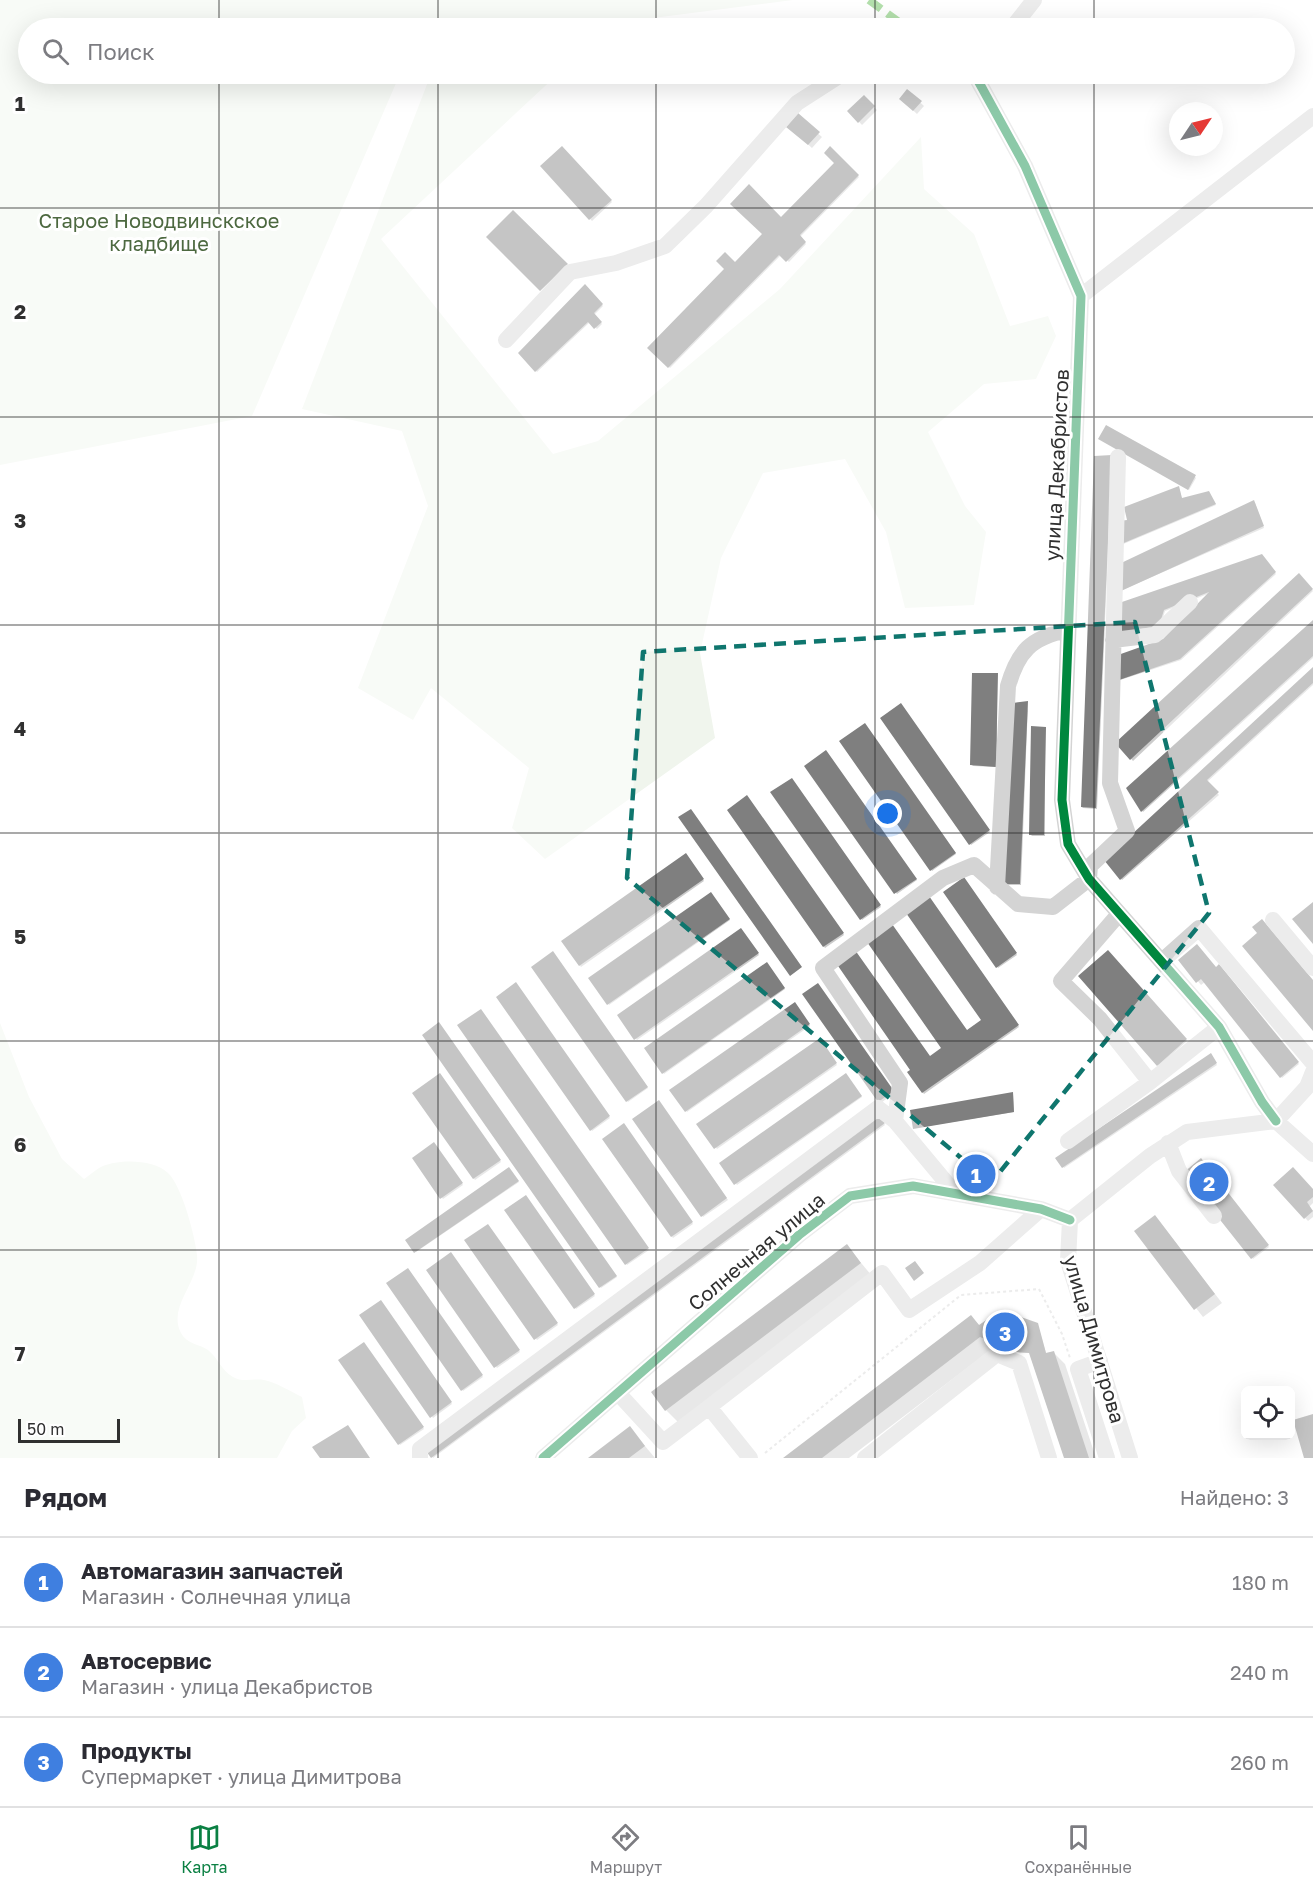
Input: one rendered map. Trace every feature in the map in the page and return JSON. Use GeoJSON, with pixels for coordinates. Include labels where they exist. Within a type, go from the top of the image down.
{"type":"FeatureCollection","features":[{"type":"Feature","properties":{"kind":"street"},"geometry":{"type":"LineString","coordinates":[[1020,18],[1034,0]]}},
{"type":"Feature","properties":{"kind":"street"},"geometry":{"type":"LineString","coordinates":[[506,340],[570,272],[616,264],[665,246],[706,206],[797,103],[826,84]]}},
{"type":"Feature","properties":{"kind":"street","name":"улица Декабристов"},"geometry":{"type":"LineString","coordinates":[[980,84],[1025,166],[1081,297],[1062,800],[1068,844],[1089,879],[1118,915],[1162,961],[1219,1027],[1262,1102],[1276,1121]]}},
{"type":"Feature","properties":{"kind":"street"},"geometry":{"type":"LineString","coordinates":[[1081,297],[1313,116]]}},
{"type":"Feature","properties":{"kind":"street"},"geometry":{"type":"LineString","coordinates":[[895,1121],[900,1083],[823,968],[943,878],[974,865],[1018,904],[1053,907],[1089,879],[1090,866],[1127,831],[1110,783],[1118,457]]}},
{"type":"Feature","properties":{"kind":"street"},"geometry":{"type":"LineString","coordinates":[[1113,640],[1155,634],[1190,602]]}},
{"type":"Feature","properties":{"kind":"street"},"geometry":{"type":"LineString","coordinates":[[997,887],[1008,686],[1014,666],[1026,648],[1047,635],[1067,630]]}},
{"type":"Feature","properties":{"kind":"street"},"geometry":{"type":"LineString","coordinates":[[1118,915],[1061,981],[1100,1019],[1150,1082]]}},
{"type":"Feature","properties":{"kind":"street"},"geometry":{"type":"LineString","coordinates":[[1273,920],[1313,968]]}},
{"type":"Feature","properties":{"kind":"street"},"geometry":{"type":"LineString","coordinates":[[1162,961],[1199,928],[1313,1063]]}},
{"type":"Feature","properties":{"kind":"street"},"geometry":{"type":"LineString","coordinates":[[1068,1141],[1150,1082],[1219,1027]]}},
{"type":"Feature","properties":{"kind":"street"},"geometry":{"type":"LineString","coordinates":[[1070,1220],[1168,1143],[1187,1132],[1276,1121],[1307,1087],[1313,1072]]}},
{"type":"Feature","properties":{"kind":"street"},"geometry":{"type":"LineString","coordinates":[[420,1458],[420,1449],[878,1108],[895,1121],[955,1193]]}},
{"type":"Feature","properties":{"kind":"street"},"geometry":{"type":"LineString","coordinates":[[1276,1121],[1313,1154]]}},
{"type":"Feature","properties":{"kind":"street"},"geometry":{"type":"LineString","coordinates":[[1168,1143],[1179,1171],[1214,1216]]}},
{"type":"Feature","properties":{"kind":"street","name":"Солнечная улица"},"geometry":{"type":"LineString","coordinates":[[543,1458],[799,1235],[850,1196],[913,1186],[1041,1209],[1070,1220]]}},
{"type":"Feature","properties":{"kind":"street"},"geometry":{"type":"LineString","coordinates":[[618,1393],[660,1450],[709,1407],[882,1274],[909,1310],[980,1263],[1041,1209]]}},
{"type":"Feature","properties":{"kind":"street","name":"улица Димитрова"},"geometry":{"type":"LineString","coordinates":[[1070,1220],[1068,1261],[1130,1458]]}},
{"type":"Feature","properties":{"kind":"street"},"geometry":{"type":"LineString","coordinates":[[865,1458],[997,1354],[1019,1363],[1049,1458]]}},
{"type":"Feature","properties":{"kind":"street"},"geometry":{"type":"LineString","coordinates":[[1100,1361],[1078,1369],[1107,1458]]}},
{"type":"Feature","properties":{"kind":"street"},"geometry":{"type":"LineString","coordinates":[[709,1407],[750,1458]]}},
{"type":"Feature","properties":{"kind":"path"},"geometry":{"type":"LineString","coordinates":[[759,1458],[961,1295],[1039,1289],[1062,1334],[1073,1368]]}},
{"type":"Feature","properties":{"kind":"highlighted area"},"geometry":{"type":"Polygon","coordinates":[[[1135,622],[1209,913],[991,1183],[627,878],[643,652],[1135,622]]]}},
{"type":"Feature","properties":{"kind":"green space","name":"Старое Новодвинскское кладбище"},"geometry":{"type":"Polygon","coordinates":[[[0,0],[793,0],[653,18],[18,18],[18,84],[396,84],[252,416],[0,465],[0,0]]]}},
{"type":"Feature","properties":{"kind":"green space"},"geometry":{"type":"Polygon","coordinates":[[[427,84],[547,84],[381,239],[553,454],[598,441],[780,289],[921,137],[924,189],[974,234],[1010,326],[1048,316],[1056,336],[1036,379],[984,384],[928,432],[965,506],[986,532],[974,605],[905,608],[886,532],[845,459],[763,473],[721,558],[700,653],[715,738],[545,859],[512,828],[529,768],[431,688],[413,720],[358,688],[428,506],[402,431],[302,409],[427,84]]]}},
{"type":"Feature","properties":{"kind":"green space"},"geometry":{"type":"Polygon","coordinates":[[[0,1023],[29,1097],[62,1159],[84,1179],[103,1166],[127,1161],[162,1168],[173,1179],[187,1212],[197,1255],[194,1275],[178,1313],[181,1333],[190,1342],[208,1350],[233,1377],[241,1380],[269,1381],[302,1397],[306,1418],[292,1431],[277,1458],[0,1458],[0,1023]]]}},
{"type":"Feature","properties":{"kind":"building"},"geometry":{"type":"Polygon","coordinates":[[[907,89],[922,101],[913,111],[899,99],[907,89]]]}},
{"type":"Feature","properties":{"kind":"building"},"geometry":{"type":"Polygon","coordinates":[[[864,95],[875,106],[858,123],[847,111],[864,95]]]}},
{"type":"Feature","properties":{"kind":"building"},"geometry":{"type":"Polygon","coordinates":[[[798,113],[820,132],[808,145],[786,127],[798,113]]]}},
{"type":"Feature","properties":{"kind":"building"},"geometry":{"type":"Polygon","coordinates":[[[562,146],[612,200],[589,220],[540,166],[562,146]]]}},
{"type":"Feature","properties":{"kind":"building"},"geometry":{"type":"Polygon","coordinates":[[[830,146],[859,175],[800,235],[806,242],[786,262],[779,255],[668,368],[647,348],[724,269],[716,261],[725,252],[735,262],[762,234],[730,204],[749,184],[781,217],[834,163],[824,153],[830,146]]]}},
{"type":"Feature","properties":{"kind":"building"},"geometry":{"type":"Polygon","coordinates":[[[513,210],[568,264],[540,291],[486,237],[513,210]]]}},
{"type":"Feature","properties":{"kind":"building"},"geometry":{"type":"Polygon","coordinates":[[[585,284],[603,304],[594,313],[602,322],[594,329],[588,322],[535,372],[518,353],[585,284]]]}},
{"type":"Feature","properties":{"kind":"building"},"geometry":{"type":"Polygon","coordinates":[[[1106,425],[1196,475],[1188,490],[1098,439],[1106,425]]]}},
{"type":"Feature","properties":{"kind":"building"},"geometry":{"type":"Polygon","coordinates":[[[1112,455],[1096,808],[1081,807],[1094,456],[1112,455]]]}},
{"type":"Feature","properties":{"kind":"building"},"geometry":{"type":"Polygon","coordinates":[[[1179,486],[1182,498],[1209,491],[1216,504],[1119,545],[1119,521],[1127,520],[1124,507],[1179,486]]]}},
{"type":"Feature","properties":{"kind":"building"},"geometry":{"type":"Polygon","coordinates":[[[1254,500],[1264,526],[1121,591],[1119,564],[1254,500]]]}},
{"type":"Feature","properties":{"kind":"building"},"geometry":{"type":"Polygon","coordinates":[[[1262,554],[1276,572],[1180,659],[1119,680],[1118,655],[1163,639],[1209,592],[1164,610],[1159,626],[1122,632],[1119,603],[1262,554]]]}},
{"type":"Feature","properties":{"kind":"building"},"geometry":{"type":"Polygon","coordinates":[[[1299,573],[1313,589],[1130,760],[1115,743],[1299,573]]]}},
{"type":"Feature","properties":{"kind":"building"},"geometry":{"type":"Polygon","coordinates":[[[1313,620],[1313,656],[1141,812],[1126,788],[1313,620]]]}},
{"type":"Feature","properties":{"kind":"building"},"geometry":{"type":"Polygon","coordinates":[[[1313,667],[1313,683],[1207,780],[1219,792],[1120,880],[1104,860],[1313,667]]]}},
{"type":"Feature","properties":{"kind":"building"},"geometry":{"type":"Polygon","coordinates":[[[972,673],[998,673],[996,767],[970,765],[972,673]]]}},
{"type":"Feature","properties":{"kind":"building"},"geometry":{"type":"Polygon","coordinates":[[[1028,701],[1020,884],[1004,884],[1013,703],[1028,701]]]}},
{"type":"Feature","properties":{"kind":"building"},"geometry":{"type":"Polygon","coordinates":[[[901,703],[990,830],[969,845],[880,718],[901,703]]]}},
{"type":"Feature","properties":{"kind":"building"},"geometry":{"type":"Polygon","coordinates":[[[865,723],[956,853],[930,871],[839,741],[865,723]]]}},
{"type":"Feature","properties":{"kind":"building"},"geometry":{"type":"Polygon","coordinates":[[[1031,726],[1046,727],[1044,835],[1029,835],[1031,726]]]}},
{"type":"Feature","properties":{"kind":"building"},"geometry":{"type":"Polygon","coordinates":[[[826,750],[917,879],[894,894],[804,766],[826,750]]]}},
{"type":"Feature","properties":{"kind":"building"},"geometry":{"type":"Polygon","coordinates":[[[792,778],[881,905],[860,920],[770,792],[792,778]]]}},
{"type":"Feature","properties":{"kind":"building"},"geometry":{"type":"Polygon","coordinates":[[[747,795],[844,933],[823,947],[727,810],[747,795]]]}},
{"type":"Feature","properties":{"kind":"building"},"geometry":{"type":"Polygon","coordinates":[[[691,809],[802,967],[790,976],[678,817],[691,809]]]}},
{"type":"Feature","properties":{"kind":"building"},"geometry":{"type":"Polygon","coordinates":[[[686,853],[704,879],[579,966],[561,941],[686,853]]]}},
{"type":"Feature","properties":{"kind":"building"},"geometry":{"type":"Polygon","coordinates":[[[964,877],[1017,953],[996,968],[943,892],[964,877]]]}},
{"type":"Feature","properties":{"kind":"building"},"geometry":{"type":"Polygon","coordinates":[[[711,892],[730,919],[607,1005],[588,978],[711,892]]]}},
{"type":"Feature","properties":{"kind":"building"},"geometry":{"type":"Polygon","coordinates":[[[929,896],[1019,1025],[922,1093],[907,1072],[910,1070],[836,963],[855,950],[930,1056],[941,1048],[867,942],[892,924],[967,1030],[981,1020],[906,913],[929,896]]]}},
{"type":"Feature","properties":{"kind":"building"},"geometry":{"type":"Polygon","coordinates":[[[1313,902],[1313,944],[1292,919],[1313,902]]]}},
{"type":"Feature","properties":{"kind":"building"},"geometry":{"type":"Polygon","coordinates":[[[1262,919],[1313,980],[1313,1031],[1242,946],[1257,933],[1252,927],[1262,919]]]}},
{"type":"Feature","properties":{"kind":"building"},"geometry":{"type":"Polygon","coordinates":[[[741,928],[759,953],[634,1040],[617,1015],[741,928]]]}},
{"type":"Feature","properties":{"kind":"building"},"geometry":{"type":"Polygon","coordinates":[[[1197,944],[1216,967],[1219,964],[1299,1062],[1280,1078],[1201,979],[1196,983],[1178,960],[1197,944]]]}},
{"type":"Feature","properties":{"kind":"building"},"geometry":{"type":"Polygon","coordinates":[[[1108,950],[1187,1039],[1157,1066],[1078,976],[1108,950]]]}},
{"type":"Feature","properties":{"kind":"building"},"geometry":{"type":"Polygon","coordinates":[[[553,951],[648,1087],[626,1102],[531,967],[553,951]]]}},
{"type":"Feature","properties":{"kind":"building"},"geometry":{"type":"Polygon","coordinates":[[[767,962],[785,988],[662,1074],[644,1048],[767,962]]]}},
{"type":"Feature","properties":{"kind":"building"},"geometry":{"type":"Polygon","coordinates":[[[516,982],[610,1116],[590,1131],[496,997],[516,982]]]}},
{"type":"Feature","properties":{"kind":"building"},"geometry":{"type":"Polygon","coordinates":[[[818,983],[894,1091],[878,1102],[802,994],[818,983]]]}},
{"type":"Feature","properties":{"kind":"building"},"geometry":{"type":"Polygon","coordinates":[[[795,1002],[810,1024],[685,1112],[669,1090],[795,1002]]]}},
{"type":"Feature","properties":{"kind":"building"},"geometry":{"type":"Polygon","coordinates":[[[481,1009],[649,1248],[625,1265],[457,1025],[481,1009]]]}},
{"type":"Feature","properties":{"kind":"building"},"geometry":{"type":"Polygon","coordinates":[[[439,1022],[617,1276],[599,1288],[422,1035],[439,1022]]]}},
{"type":"Feature","properties":{"kind":"building"},"geometry":{"type":"Polygon","coordinates":[[[820,1038],[837,1063],[714,1149],[696,1124],[820,1038]]]}},
{"type":"Feature","properties":{"kind":"building"},"geometry":{"type":"Polygon","coordinates":[[[1211,1053],[1217,1063],[1062,1168],[1055,1158],[1211,1053]]]}},
{"type":"Feature","properties":{"kind":"building"},"geometry":{"type":"Polygon","coordinates":[[[440,1073],[501,1160],[473,1179],[412,1093],[440,1073]]]}},
{"type":"Feature","properties":{"kind":"building"},"geometry":{"type":"Polygon","coordinates":[[[846,1073],[862,1096],[734,1185],[719,1163],[846,1073]]]}},
{"type":"Feature","properties":{"kind":"building"},"geometry":{"type":"Polygon","coordinates":[[[1013,1092],[1014,1112],[913,1129],[910,1110],[1013,1092]]]}},
{"type":"Feature","properties":{"kind":"building"},"geometry":{"type":"Polygon","coordinates":[[[659,1100],[727,1198],[701,1217],[632,1119],[659,1100]]]}},
{"type":"Feature","properties":{"kind":"building"},"geometry":{"type":"Polygon","coordinates":[[[877,1112],[885,1123],[431,1458],[424,1448],[877,1112]]]}},
{"type":"Feature","properties":{"kind":"building"},"geometry":{"type":"Polygon","coordinates":[[[624,1123],[693,1222],[671,1237],[602,1139],[624,1123]]]}},
{"type":"Feature","properties":{"kind":"building"},"geometry":{"type":"Polygon","coordinates":[[[434,1142],[463,1183],[440,1199],[412,1158],[434,1142]]]}},
{"type":"Feature","properties":{"kind":"building"},"geometry":{"type":"Polygon","coordinates":[[[1201,1158],[1269,1245],[1251,1259],[1183,1173],[1201,1158]]]}},
{"type":"Feature","properties":{"kind":"building"},"geometry":{"type":"Polygon","coordinates":[[[964,1164],[991,1174],[988,1183],[960,1173],[964,1164]]]}},
{"type":"Feature","properties":{"kind":"building"},"geometry":{"type":"Polygon","coordinates":[[[509,1167],[519,1181],[414,1253],[405,1240],[509,1167]]]}},
{"type":"Feature","properties":{"kind":"building"},"geometry":{"type":"Polygon","coordinates":[[[1293,1167],[1313,1189],[1313,1197],[1307,1202],[1313,1211],[1304,1219],[1273,1185],[1293,1167]]]}},
{"type":"Feature","properties":{"kind":"building"},"geometry":{"type":"Polygon","coordinates":[[[526,1195],[595,1294],[574,1309],[504,1210],[526,1195]]]}},
{"type":"Feature","properties":{"kind":"building"},"geometry":{"type":"Polygon","coordinates":[[[1155,1215],[1215,1294],[1194,1310],[1134,1231],[1155,1215]]]}},
{"type":"Feature","properties":{"kind":"building"},"geometry":{"type":"Polygon","coordinates":[[[488,1224],[558,1323],[534,1340],[464,1240],[488,1224]]]}},
{"type":"Feature","properties":{"kind":"building"},"geometry":{"type":"Polygon","coordinates":[[[847,1244],[861,1263],[665,1411],[651,1392],[847,1244]]]}},
{"type":"Feature","properties":{"kind":"building"},"geometry":{"type":"Polygon","coordinates":[[[451,1252],[520,1350],[494,1368],[426,1270],[451,1252]]]}},
{"type":"Feature","properties":{"kind":"building"},"geometry":{"type":"Polygon","coordinates":[[[915,1261],[924,1273],[914,1281],[905,1268],[915,1261]]]}},
{"type":"Feature","properties":{"kind":"building"},"geometry":{"type":"Polygon","coordinates":[[[408,1268],[483,1375],[461,1391],[386,1283],[408,1268]]]}},
{"type":"Feature","properties":{"kind":"building"},"geometry":{"type":"Polygon","coordinates":[[[381,1300],[452,1402],[430,1418],[359,1315],[381,1300]]]}},
{"type":"Feature","properties":{"kind":"building"},"geometry":{"type":"Polygon","coordinates":[[[1001,1310],[1038,1323],[1046,1353],[1054,1351],[1089,1458],[1064,1458],[1029,1353],[1018,1352],[980,1337],[822,1458],[783,1458],[971,1315],[979,1325],[1001,1310]]]}},
{"type":"Feature","properties":{"kind":"building"},"geometry":{"type":"Polygon","coordinates":[[[364,1342],[424,1427],[398,1445],[338,1360],[364,1342]]]}},
{"type":"Feature","properties":{"kind":"building"},"geometry":{"type":"Polygon","coordinates":[[[1313,1414],[1313,1458],[1304,1458],[1295,1419],[1313,1414]]]}},
{"type":"Feature","properties":{"kind":"building"},"geometry":{"type":"Polygon","coordinates":[[[348,1425],[370,1458],[320,1458],[312,1447],[348,1425]]]}},
{"type":"Feature","properties":{"kind":"building"},"geometry":{"type":"Polygon","coordinates":[[[630,1426],[645,1446],[629,1458],[588,1458],[630,1426]]]}},
{"type":"Feature","properties":{"kind":"marked path"},"geometry":{"type":"LineString","coordinates":[[869,0],[893,18]]}},
{"type":"Feature","properties":{"kind":"cycle path"},"geometry":{"type":"LineString","coordinates":[[980,84],[1025,166],[1081,296],[1062,800],[1068,844],[1089,879],[1219,1027],[1262,1102],[1276,1121]]}},
{"type":"Feature","properties":{"kind":"cycle path"},"geometry":{"type":"LineString","coordinates":[[543,1458],[799,1235],[850,1196],[913,1186],[1041,1209],[1070,1220]]}},
{"type":"Feature","properties":{"kind":"place","name":"Автомагазин запчастей"},"geometry":{"type":"Point","coordinates":[976,1174]}},
{"type":"Feature","properties":{"kind":"place","name":"Автосервис"},"geometry":{"type":"Point","coordinates":[1209,1182]}},
{"type":"Feature","properties":{"kind":"place","name":"Продукты"},"geometry":{"type":"Point","coordinates":[1005,1332]}}]}
